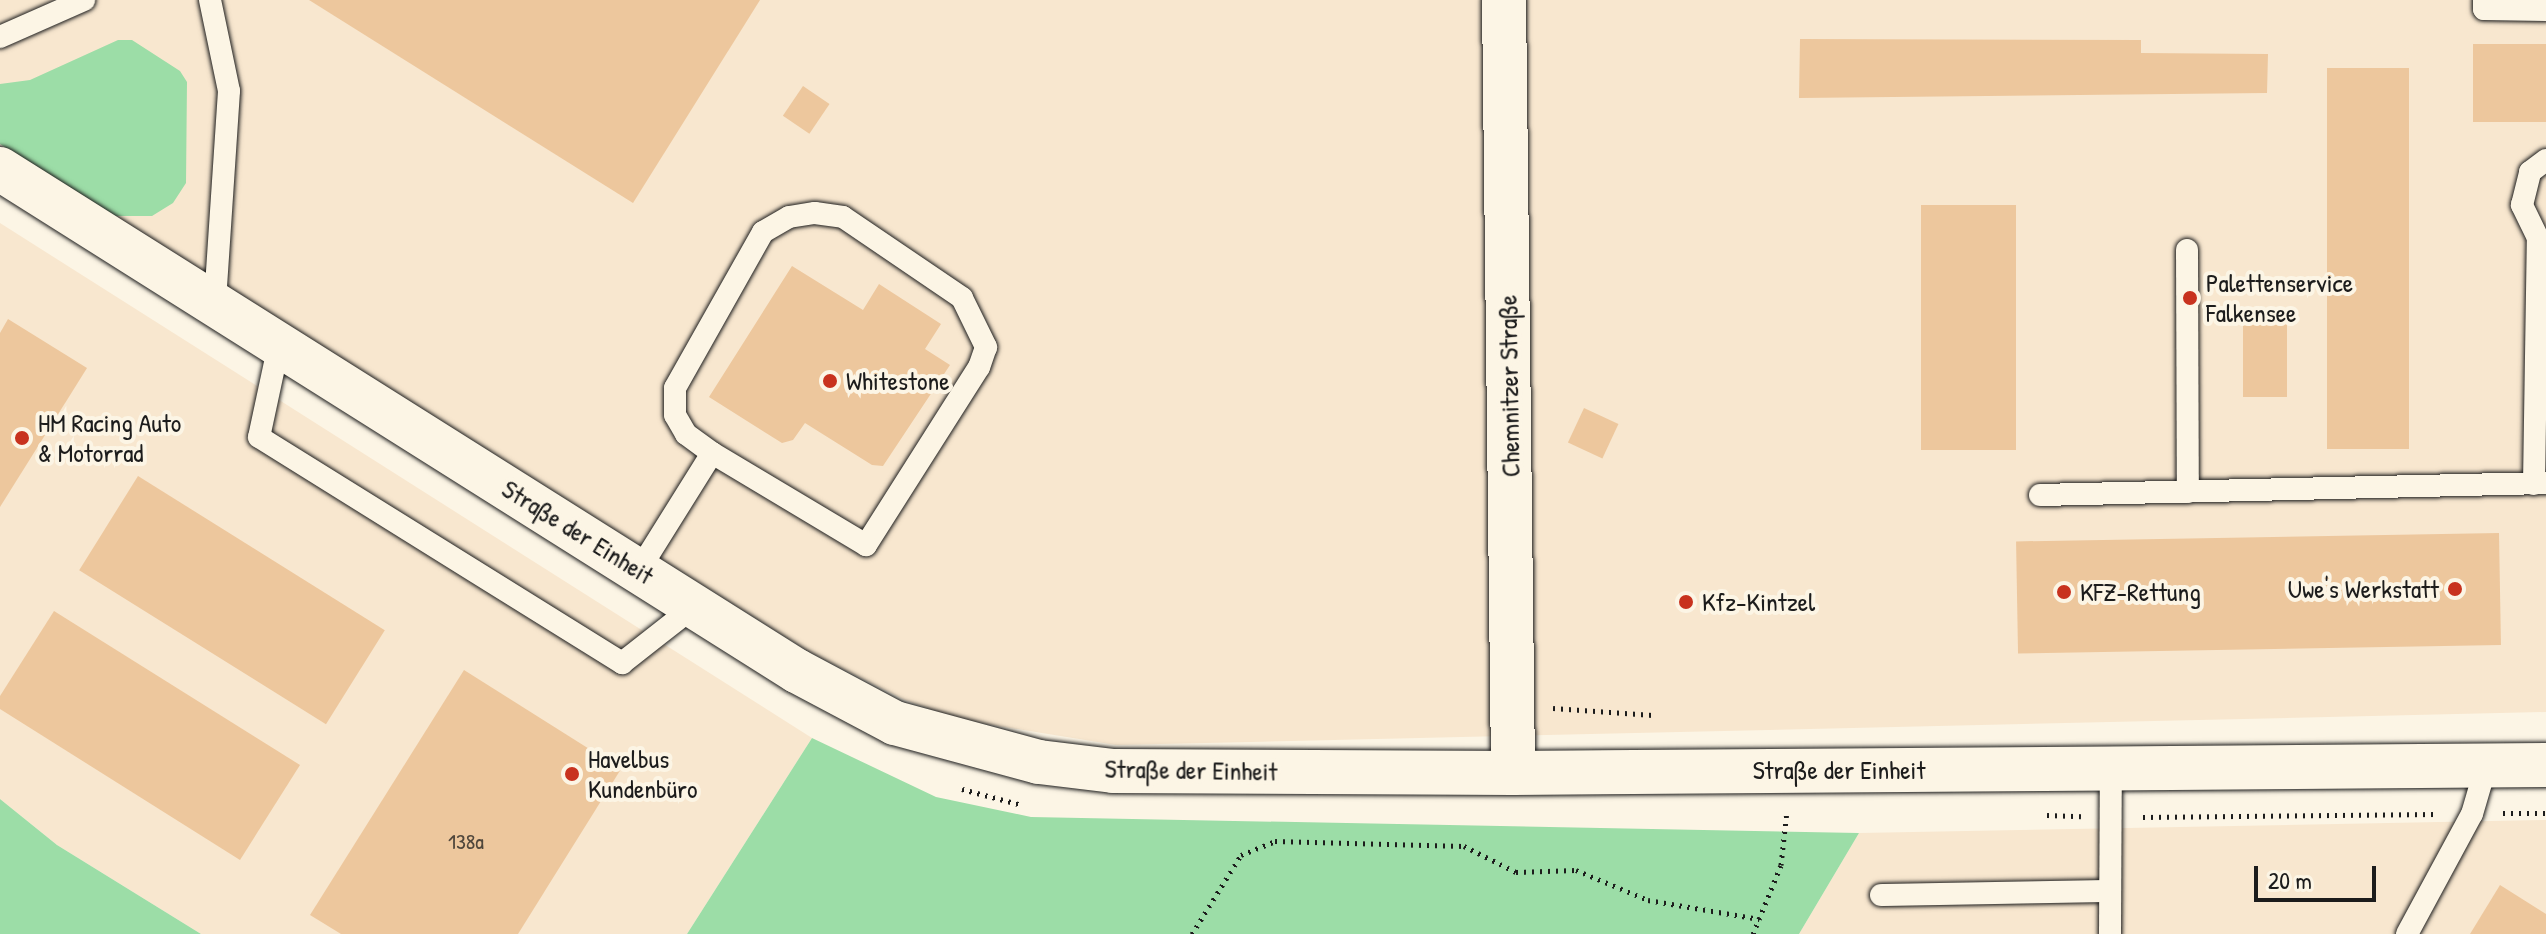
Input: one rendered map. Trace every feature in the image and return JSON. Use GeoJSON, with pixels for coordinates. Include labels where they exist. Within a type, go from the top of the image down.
{"type":"FeatureCollection","features":[{"type":"Feature","properties":{"kind":"street","name":"Chemnitzer Straße"},"geometry":{"type":"LineString","coordinates":[[1504,0],[1513,773]]}},
{"type":"Feature","properties":{"kind":"street","name":"Straße der Einheit"},"geometry":{"type":"LineString","coordinates":[[0,169],[797,671],[895,723],[1039,762],[1113,771],[1513,773],[2546,765]]}},
{"type":"Feature","properties":{"kind":"lane"},"geometry":{"type":"LineString","coordinates":[[0,37],[84,0]]}},
{"type":"Feature","properties":{"kind":"lane"},"geometry":{"type":"LineString","coordinates":[[210,0],[229,91],[215,304]]}},
{"type":"Feature","properties":{"kind":"lane"},"geometry":{"type":"LineString","coordinates":[[2484,0],[2484,9],[2546,10]]}},
{"type":"Feature","properties":{"kind":"lane"},"geometry":{"type":"LineString","coordinates":[[2040,495],[2540,483],[2542,238],[2525,217],[2523,188],[2530,172],[2546,160]]}},
{"type":"Feature","properties":{"kind":"lane"},"geometry":{"type":"LineString","coordinates":[[815,213],[843,217],[962,298],[974,317],[986,347],[979,367],[866,545],[712,453],[686,434],[675,415],[675,388],[763,232],[789,217],[815,213]]}},
{"type":"Feature","properties":{"kind":"lane"},"geometry":{"type":"LineString","coordinates":[[2187,250],[2188,492]]}},
{"type":"Feature","properties":{"kind":"lane"},"geometry":{"type":"LineString","coordinates":[[279,344],[259,437],[622,663],[696,605]]}},
{"type":"Feature","properties":{"kind":"lane"},"geometry":{"type":"LineString","coordinates":[[639,570],[712,453]]}},
{"type":"Feature","properties":{"kind":"lane"},"geometry":{"type":"LineString","coordinates":[[2407,934],[2472,814],[2486,766]]}},
{"type":"Feature","properties":{"kind":"lane"},"geometry":{"type":"LineString","coordinates":[[2110,934],[2111,770]]}},
{"type":"Feature","properties":{"kind":"lane"},"geometry":{"type":"LineString","coordinates":[[1881,895],[2109,891]]}},
{"type":"Feature","properties":{"kind":"path"},"geometry":{"type":"LineString","coordinates":[[1512,706],[1653,715]]}},
{"type":"Feature","properties":{"kind":"path"},"geometry":{"type":"LineString","coordinates":[[1753,934],[1781,865],[1788,770]]}},
{"type":"Feature","properties":{"kind":"path"},"geometry":{"type":"LineString","coordinates":[[1192,934],[1241,855],[1275,841],[1464,846],[1516,872],[1576,870],[1648,900],[1759,919]]}},
{"type":"Feature","properties":{"kind":"shaded area"},"geometry":{"type":"Polygon","coordinates":[[[0,0],[2546,0],[2546,712],[1116,745],[961,720],[905,700],[811,653],[0,144],[0,0]]]}},
{"type":"Feature","properties":{"kind":"shaded area"},"geometry":{"type":"Polygon","coordinates":[[[0,223],[812,738],[687,934],[201,934],[57,845],[0,799],[0,223]]]}},
{"type":"Feature","properties":{"kind":"shaded area"},"geometry":{"type":"Polygon","coordinates":[[[2546,820],[2546,934],[1799,934],[1859,833],[2546,820]]]}},
{"type":"Feature","properties":{"kind":"green space"},"geometry":{"type":"Polygon","coordinates":[[[118,40],[132,40],[180,71],[187,82],[186,183],[173,203],[152,216],[115,216],[0,144],[0,84],[30,80],[118,40]]]}},
{"type":"Feature","properties":{"kind":"green space"},"geometry":{"type":"Polygon","coordinates":[[[812,738],[936,797],[1031,817],[1859,833],[1799,934],[687,934],[812,738]]]}},
{"type":"Feature","properties":{"kind":"green space"},"geometry":{"type":"Polygon","coordinates":[[[0,799],[57,845],[201,934],[0,934],[0,799]]]}},
{"type":"Feature","properties":{"kind":"building"},"geometry":{"type":"Polygon","coordinates":[[[309,0],[760,0],[633,203],[309,0]]]}},
{"type":"Feature","properties":{"kind":"building"},"geometry":{"type":"Polygon","coordinates":[[[1800,39],[2141,40],[2141,53],[2268,54],[2267,93],[1799,98],[1800,39]]]}},
{"type":"Feature","properties":{"kind":"building"},"geometry":{"type":"Polygon","coordinates":[[[2473,44],[2546,44],[2546,122],[2473,122],[2473,44]]]}},
{"type":"Feature","properties":{"kind":"building"},"geometry":{"type":"Polygon","coordinates":[[[2327,68],[2409,68],[2409,449],[2327,449],[2327,68]]]}},
{"type":"Feature","properties":{"kind":"building"},"geometry":{"type":"Polygon","coordinates":[[[803,86],[830,104],[809,134],[783,116],[803,86]]]}},
{"type":"Feature","properties":{"kind":"building"},"geometry":{"type":"Polygon","coordinates":[[[1921,205],[2016,205],[2016,450],[1921,450],[1921,205]]]}},
{"type":"Feature","properties":{"kind":"building","name":"Whitestone"},"geometry":{"type":"Polygon","coordinates":[[[792,266],[863,310],[879,284],[941,324],[925,349],[950,365],[883,466],[872,465],[805,423],[793,440],[782,443],[709,397],[792,266]]]}},
{"type":"Feature","properties":{"kind":"building"},"geometry":{"type":"Polygon","coordinates":[[[2243,309],[2287,309],[2287,397],[2243,397],[2243,309]]]}},
{"type":"Feature","properties":{"kind":"building","name":"HM Racing Auto & Motorrad"},"geometry":{"type":"Polygon","coordinates":[[[8,319],[87,368],[0,507],[0,333],[8,319]]]}},
{"type":"Feature","properties":{"kind":"building"},"geometry":{"type":"Polygon","coordinates":[[[1584,408],[1618,424],[1602,458],[1568,442],[1584,408]]]}},
{"type":"Feature","properties":{"kind":"building"},"geometry":{"type":"Polygon","coordinates":[[[138,476],[385,630],[326,724],[79,570],[138,476]]]}},
{"type":"Feature","properties":{"kind":"building"},"geometry":{"type":"Polygon","coordinates":[[[2499,533],[2501,645],[2018,653],[2016,541],[2499,533]]]}},
{"type":"Feature","properties":{"kind":"building"},"geometry":{"type":"Polygon","coordinates":[[[54,611],[300,765],[240,860],[0,709],[0,696],[54,611]]]}},
{"type":"Feature","properties":{"kind":"building"},"geometry":{"type":"Polygon","coordinates":[[[464,670],[621,769],[518,934],[341,934],[310,915],[464,670]]]}},
{"type":"Feature","properties":{"kind":"building"},"geometry":{"type":"Polygon","coordinates":[[[2500,885],[2546,914],[2546,934],[2470,934],[2500,885]]]}},
{"type":"Feature","properties":{"kind":"place","name":"Palettenservice Falkensee"},"geometry":{"type":"Point","coordinates":[2190,298]}},
{"type":"Feature","properties":{"kind":"place","name":"Whitestone"},"geometry":{"type":"Point","coordinates":[830,381]}},
{"type":"Feature","properties":{"kind":"place","name":"HM Racing Auto & Motorrad"},"geometry":{"type":"Point","coordinates":[22,438]}},
{"type":"Feature","properties":{"kind":"place","name":"Uwe's Werkstatt"},"geometry":{"type":"Point","coordinates":[2455,589]}},
{"type":"Feature","properties":{"kind":"place","name":"KFZ-Rettung"},"geometry":{"type":"Point","coordinates":[2064,592]}},
{"type":"Feature","properties":{"kind":"place","name":"Kfz-Kintzel"},"geometry":{"type":"Point","coordinates":[1686,602]}},
{"type":"Feature","properties":{"kind":"place","name":"Havelbus Kundenbüro"},"geometry":{"type":"Point","coordinates":[572,774]}}]}
